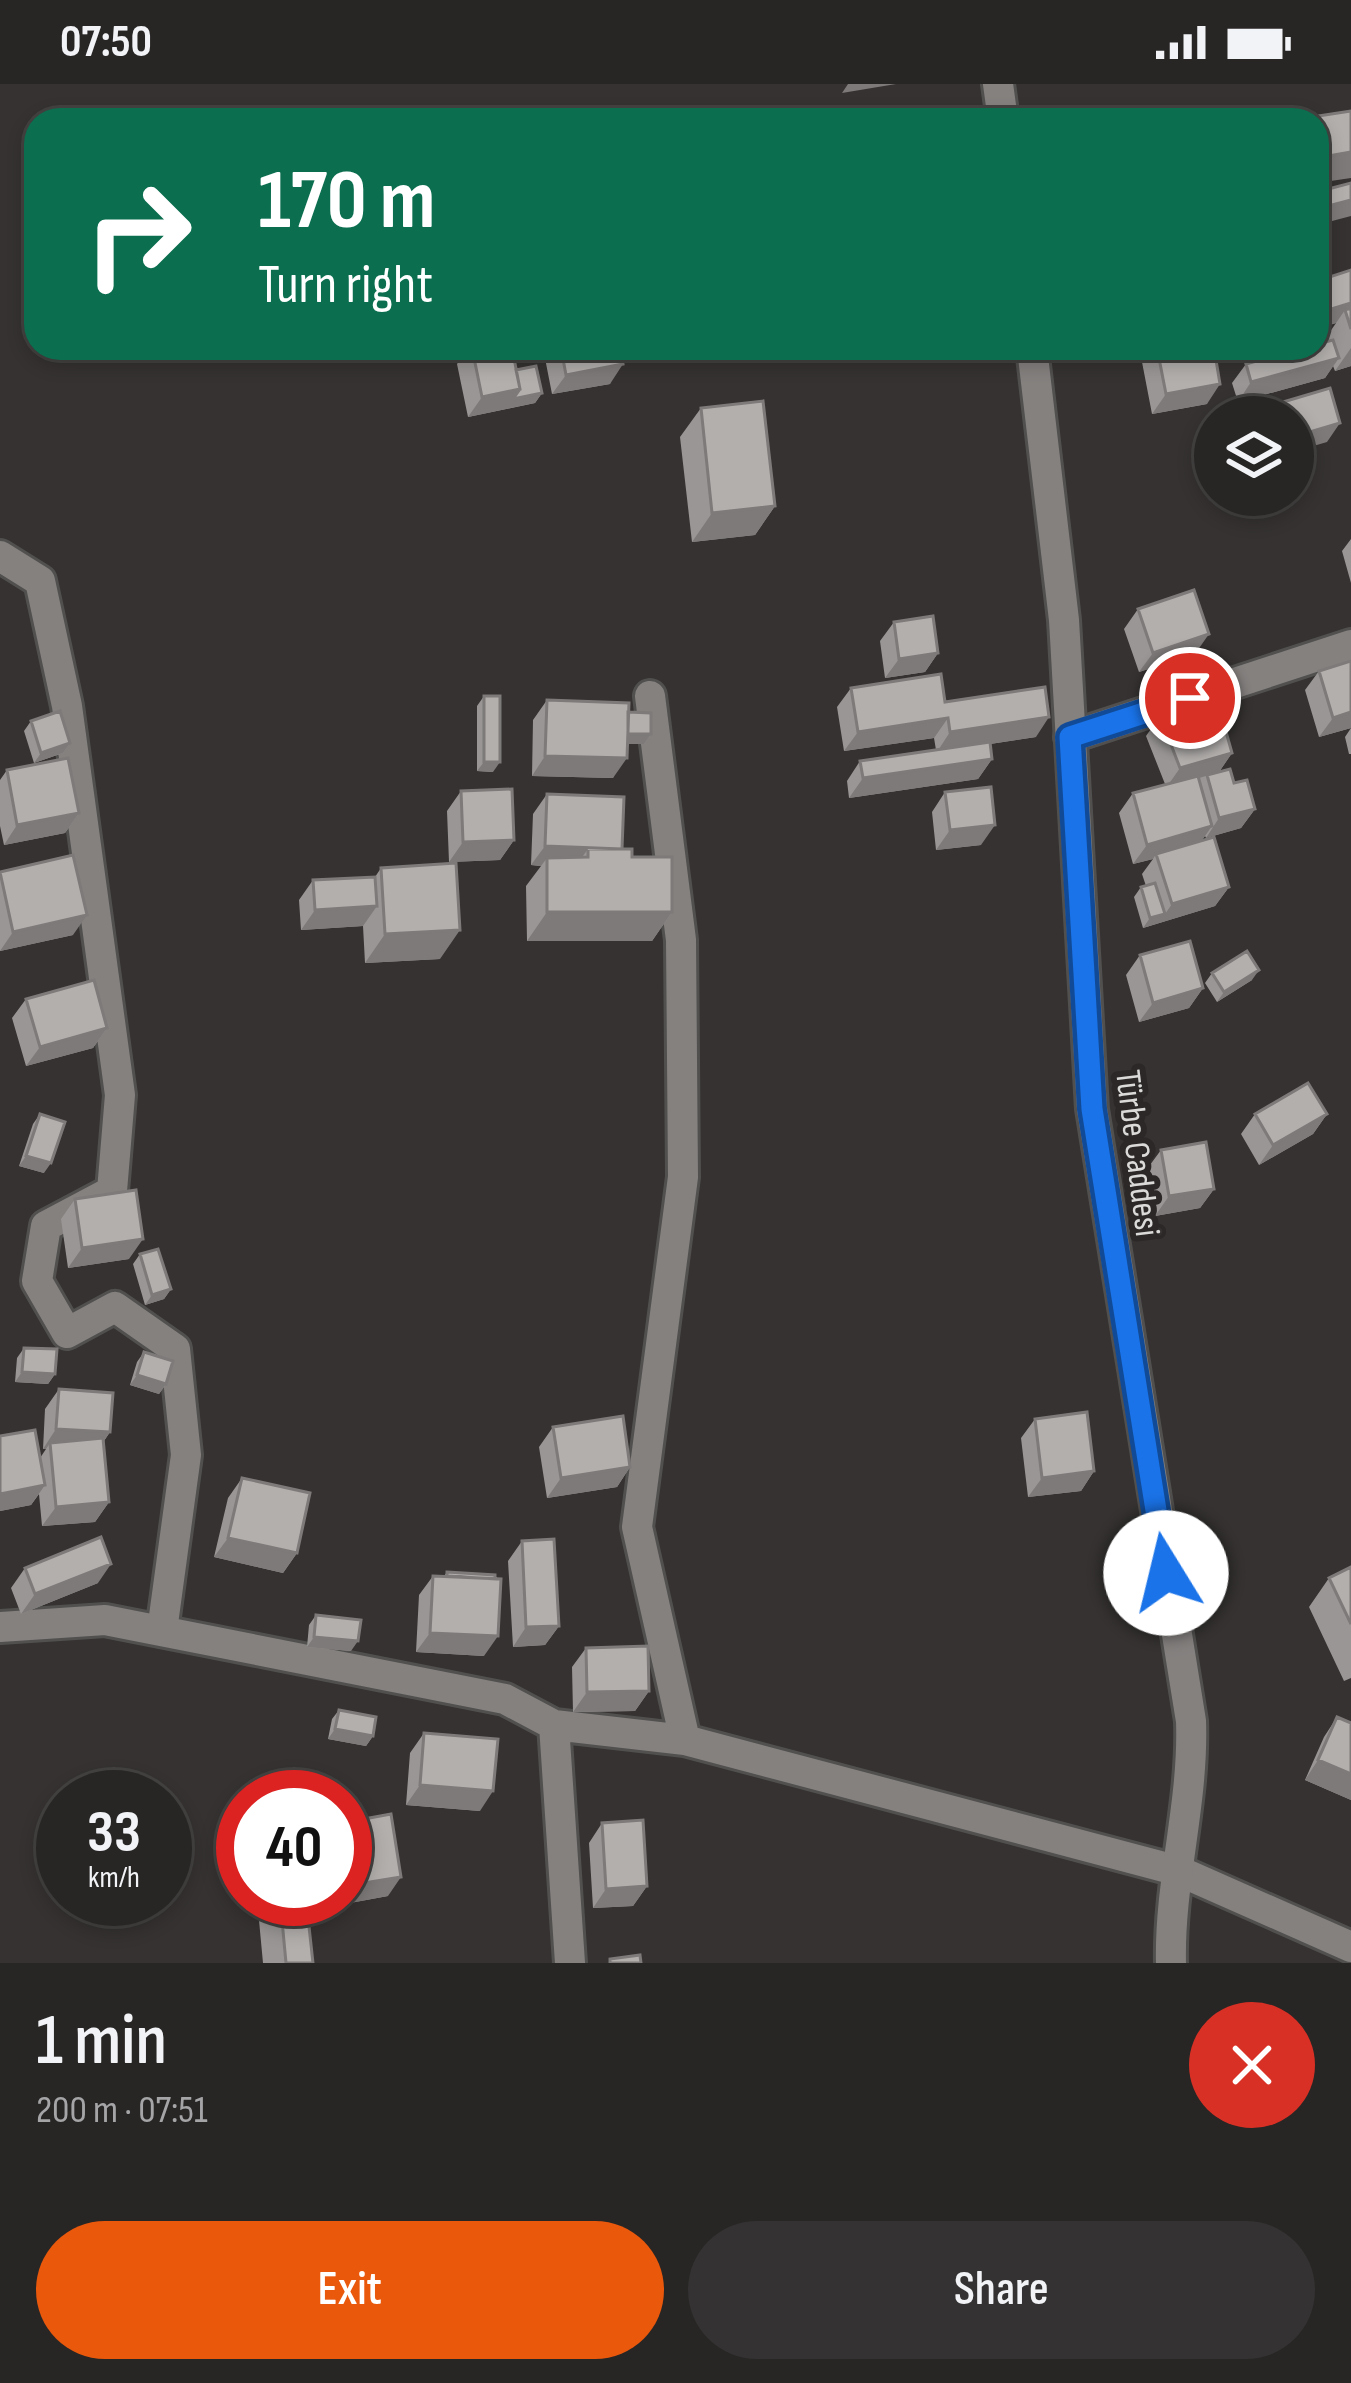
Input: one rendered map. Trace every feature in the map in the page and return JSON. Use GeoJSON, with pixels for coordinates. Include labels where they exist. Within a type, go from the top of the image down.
{"type":"FeatureCollection","features":[{"type":"Feature","properties":{"kind":"street","name":"Türbe Caddesi"},"geometry":{"type":"LineString","coordinates":[[1033,360],[1064,620],[1092,1109],[1191,1721],[1191,1787],[1171,1963]]}},
{"type":"Feature","properties":{"kind":"street"},"geometry":{"type":"LineString","coordinates":[[0,556],[40,581],[67,706],[120,1095],[112,1191],[46,1226],[38,1281],[67,1333],[115,1306],[175,1348],[185,1455],[162,1630]]}},
{"type":"Feature","properties":{"kind":"street"},"geometry":{"type":"LineString","coordinates":[[1070,737],[1351,645]]}},
{"type":"Feature","properties":{"kind":"street"},"geometry":{"type":"LineString","coordinates":[[650,696],[681,940],[683,1177],[637,1527],[686,1740]]}},
{"type":"Feature","properties":{"kind":"street"},"geometry":{"type":"LineString","coordinates":[[0,1627],[105,1620],[505,1700],[554,1725],[686,1740],[1178,1871],[1351,1947]]}},
{"type":"Feature","properties":{"kind":"street"},"geometry":{"type":"LineString","coordinates":[[554,1725],[570,1963]]}},
{"type":"Feature","properties":{"kind":"building"},"geometry":{"type":"Polygon","coordinates":[[[1351,111],[1351,152],[1329,156],[1329,114],[1351,111]]]}},
{"type":"Feature","properties":{"kind":"building"},"geometry":{"type":"Polygon","coordinates":[[[1351,183],[1351,200],[1329,206],[1329,189],[1351,183]]]}},
{"type":"Feature","properties":{"kind":"building"},"geometry":{"type":"Polygon","coordinates":[[[1351,270],[1351,303],[1329,310],[1329,277],[1351,270]]]}},
{"type":"Feature","properties":{"kind":"building"},"geometry":{"type":"Polygon","coordinates":[[[1333,340],[1339,358],[1251,382],[1246,364],[1329,360],[1329,341],[1333,340]]]}},
{"type":"Feature","properties":{"kind":"building"},"geometry":{"type":"Polygon","coordinates":[[[474,360],[514,360],[520,389],[482,397],[474,360]]]}},
{"type":"Feature","properties":{"kind":"building"},"geometry":{"type":"Polygon","coordinates":[[[563,360],[622,360],[623,364],[566,375],[563,360]]]}},
{"type":"Feature","properties":{"kind":"building"},"geometry":{"type":"Polygon","coordinates":[[[1159,360],[1216,360],[1220,384],[1166,394],[1159,360]]]}},
{"type":"Feature","properties":{"kind":"building"},"geometry":{"type":"Polygon","coordinates":[[[536,366],[542,393],[513,399],[520,389],[516,370],[536,366]]]}},
{"type":"Feature","properties":{"kind":"building"},"geometry":{"type":"Polygon","coordinates":[[[1330,388],[1340,423],[1314,431],[1314,396],[1303,396],[1330,388]]]}},
{"type":"Feature","properties":{"kind":"building"},"geometry":{"type":"Polygon","coordinates":[[[763,401],[775,506],[712,513],[701,408],[763,401]]]}},
{"type":"Feature","properties":{"kind":"building"},"geometry":{"type":"Polygon","coordinates":[[[1194,590],[1209,634],[1153,653],[1138,609],[1194,590]]]}},
{"type":"Feature","properties":{"kind":"building"},"geometry":{"type":"Polygon","coordinates":[[[933,616],[938,653],[899,659],[894,622],[933,616]]]}},
{"type":"Feature","properties":{"kind":"building"},"geometry":{"type":"Polygon","coordinates":[[[1351,661],[1351,712],[1333,718],[1319,671],[1351,661]]]}},
{"type":"Feature","properties":{"kind":"building"},"geometry":{"type":"Polygon","coordinates":[[[941,674],[945,702],[1045,687],[1049,717],[950,732],[948,718],[858,732],[851,688],[941,674]]]}},
{"type":"Feature","properties":{"kind":"building"},"geometry":{"type":"Polygon","coordinates":[[[484,696],[500,696],[500,762],[484,762],[484,696]]]}},
{"type":"Feature","properties":{"kind":"building"},"geometry":{"type":"Polygon","coordinates":[[[547,700],[629,703],[627,758],[545,756],[547,700]]]}},
{"type":"Feature","properties":{"kind":"building"},"geometry":{"type":"Polygon","coordinates":[[[1217,700],[1232,753],[1180,768],[1160,716],[1217,700]]]}},
{"type":"Feature","properties":{"kind":"building"},"geometry":{"type":"Polygon","coordinates":[[[60,711],[70,743],[41,753],[31,721],[60,711]]]}},
{"type":"Feature","properties":{"kind":"building"},"geometry":{"type":"Polygon","coordinates":[[[628,712],[651,713],[651,734],[628,734],[628,712]]]}},
{"type":"Feature","properties":{"kind":"building"},"geometry":{"type":"Polygon","coordinates":[[[990,742],[992,759],[863,778],[860,761],[990,742]]]}},
{"type":"Feature","properties":{"kind":"building"},"geometry":{"type":"Polygon","coordinates":[[[68,758],[79,813],[17,825],[7,770],[68,758]]]}},
{"type":"Feature","properties":{"kind":"building"},"geometry":{"type":"Polygon","coordinates":[[[1230,769],[1234,783],[1247,780],[1255,809],[1219,818],[1207,775],[1230,769]]]}},
{"type":"Feature","properties":{"kind":"building"},"geometry":{"type":"Polygon","coordinates":[[[1198,776],[1212,826],[1147,845],[1133,793],[1198,776]]]}},
{"type":"Feature","properties":{"kind":"building"},"geometry":{"type":"Polygon","coordinates":[[[991,787],[995,825],[950,830],[945,792],[991,787]]]}},
{"type":"Feature","properties":{"kind":"building"},"geometry":{"type":"Polygon","coordinates":[[[512,789],[514,840],[463,842],[461,791],[512,789]]]}},
{"type":"Feature","properties":{"kind":"building"},"geometry":{"type":"Polygon","coordinates":[[[547,794],[624,797],[622,849],[545,846],[547,794]]]}},
{"type":"Feature","properties":{"kind":"building"},"geometry":{"type":"Polygon","coordinates":[[[1214,837],[1229,887],[1172,904],[1156,854],[1214,837]]]}},
{"type":"Feature","properties":{"kind":"building"},"geometry":{"type":"Polygon","coordinates":[[[588,849],[632,849],[632,857],[672,857],[672,912],[547,912],[547,858],[588,857],[588,849]]]}},
{"type":"Feature","properties":{"kind":"building"},"geometry":{"type":"Polygon","coordinates":[[[73,855],[87,915],[13,932],[0,872],[73,855]]]}},
{"type":"Feature","properties":{"kind":"building"},"geometry":{"type":"Polygon","coordinates":[[[456,863],[460,930],[385,934],[381,868],[456,863]]]}},
{"type":"Feature","properties":{"kind":"building"},"geometry":{"type":"Polygon","coordinates":[[[375,877],[377,906],[315,910],[313,880],[375,877]]]}},
{"type":"Feature","properties":{"kind":"building"},"geometry":{"type":"Polygon","coordinates":[[[1155,883],[1165,914],[1150,918],[1141,887],[1155,883]]]}},
{"type":"Feature","properties":{"kind":"building"},"geometry":{"type":"Polygon","coordinates":[[[1190,941],[1203,988],[1153,1003],[1140,955],[1190,941]]]}},
{"type":"Feature","properties":{"kind":"building"},"geometry":{"type":"Polygon","coordinates":[[[1247,951],[1259,970],[1224,992],[1212,973],[1247,951]]]}},
{"type":"Feature","properties":{"kind":"building"},"geometry":{"type":"Polygon","coordinates":[[[94,980],[107,1028],[40,1047],[26,999],[94,980]]]}},
{"type":"Feature","properties":{"kind":"building"},"geometry":{"type":"Polygon","coordinates":[[[1308,1083],[1327,1114],[1273,1145],[1255,1114],[1308,1083]]]}},
{"type":"Feature","properties":{"kind":"building"},"geometry":{"type":"Polygon","coordinates":[[[40,1114],[65,1122],[51,1163],[26,1156],[40,1114]]]}},
{"type":"Feature","properties":{"kind":"building"},"geometry":{"type":"Polygon","coordinates":[[[1206,1142],[1214,1189],[1169,1196],[1161,1150],[1206,1142]]]}},
{"type":"Feature","properties":{"kind":"building"},"geometry":{"type":"Polygon","coordinates":[[[136,1190],[143,1239],[82,1248],[75,1199],[136,1190]]]}},
{"type":"Feature","properties":{"kind":"building"},"geometry":{"type":"Polygon","coordinates":[[[158,1249],[171,1289],[152,1295],[140,1254],[158,1249]]]}},
{"type":"Feature","properties":{"kind":"building"},"geometry":{"type":"Polygon","coordinates":[[[24,1348],[57,1349],[55,1374],[22,1372],[24,1348]]]}},
{"type":"Feature","properties":{"kind":"building"},"geometry":{"type":"Polygon","coordinates":[[[144,1352],[173,1361],[166,1384],[137,1375],[144,1352]]]}},
{"type":"Feature","properties":{"kind":"building"},"geometry":{"type":"Polygon","coordinates":[[[59,1389],[113,1393],[110,1432],[56,1429],[59,1389]]]}},
{"type":"Feature","properties":{"kind":"building"},"geometry":{"type":"Polygon","coordinates":[[[1087,1412],[1094,1471],[1042,1478],[1035,1419],[1087,1412]]]}},
{"type":"Feature","properties":{"kind":"building"},"geometry":{"type":"Polygon","coordinates":[[[623,1416],[630,1467],[561,1478],[553,1427],[623,1416]]]}},
{"type":"Feature","properties":{"kind":"building"},"geometry":{"type":"Polygon","coordinates":[[[35,1430],[45,1485],[0,1494],[0,1436],[35,1430]]]}},
{"type":"Feature","properties":{"kind":"building"},"geometry":{"type":"Polygon","coordinates":[[[103,1438],[109,1502],[56,1507],[50,1443],[103,1438]]]}},
{"type":"Feature","properties":{"kind":"building"},"geometry":{"type":"Polygon","coordinates":[[[242,1478],[310,1493],[297,1553],[228,1538],[242,1478]]]}},
{"type":"Feature","properties":{"kind":"building"},"geometry":{"type":"Polygon","coordinates":[[[101,1537],[111,1564],[35,1594],[25,1568],[101,1537]]]}},
{"type":"Feature","properties":{"kind":"building"},"geometry":{"type":"Polygon","coordinates":[[[554,1539],[559,1626],[526,1627],[522,1541],[554,1539]]]}},
{"type":"Feature","properties":{"kind":"building"},"geometry":{"type":"Polygon","coordinates":[[[1351,1567],[1351,1624],[1329,1578],[1351,1567]]]}},
{"type":"Feature","properties":{"kind":"building"},"geometry":{"type":"Polygon","coordinates":[[[447,1572],[495,1575],[495,1579],[447,1576],[447,1572]]]}},
{"type":"Feature","properties":{"kind":"building"},"geometry":{"type":"Polygon","coordinates":[[[433,1576],[501,1579],[498,1636],[430,1633],[433,1576]]]}},
{"type":"Feature","properties":{"kind":"building"},"geometry":{"type":"Polygon","coordinates":[[[316,1615],[361,1620],[358,1641],[314,1637],[316,1615]]]}},
{"type":"Feature","properties":{"kind":"building"},"geometry":{"type":"Polygon","coordinates":[[[648,1646],[649,1691],[587,1692],[586,1648],[648,1646]]]}},
{"type":"Feature","properties":{"kind":"building"},"geometry":{"type":"Polygon","coordinates":[[[339,1710],[376,1717],[373,1736],[335,1729],[339,1710]]]}},
{"type":"Feature","properties":{"kind":"building"},"geometry":{"type":"Polygon","coordinates":[[[1337,1717],[1351,1723],[1351,1774],[1318,1760],[1337,1717]]]}},
{"type":"Feature","properties":{"kind":"building"},"geometry":{"type":"Polygon","coordinates":[[[424,1733],[498,1739],[493,1791],[420,1785],[424,1733]]]}},
{"type":"Feature","properties":{"kind":"building"},"geometry":{"type":"Polygon","coordinates":[[[391,1814],[401,1877],[372,1882],[372,1818],[391,1814]]]}},
{"type":"Feature","properties":{"kind":"building"},"geometry":{"type":"Polygon","coordinates":[[[643,1820],[647,1886],[606,1889],[602,1823],[643,1820]]]}},
{"type":"Feature","properties":{"kind":"building"},"geometry":{"type":"Polygon","coordinates":[[[283,1926],[309,1926],[313,1963],[286,1963],[283,1926]]]}},
{"type":"Feature","properties":{"kind":"building"},"geometry":{"type":"Polygon","coordinates":[[[640,1955],[641,1963],[610,1963],[610,1959],[640,1955]]]}},
{"type":"Feature","properties":{"kind":"route"},"geometry":{"type":"LineString","coordinates":[[1166,1573],[1092,1109],[1070,737],[1190,698]]}}]}
